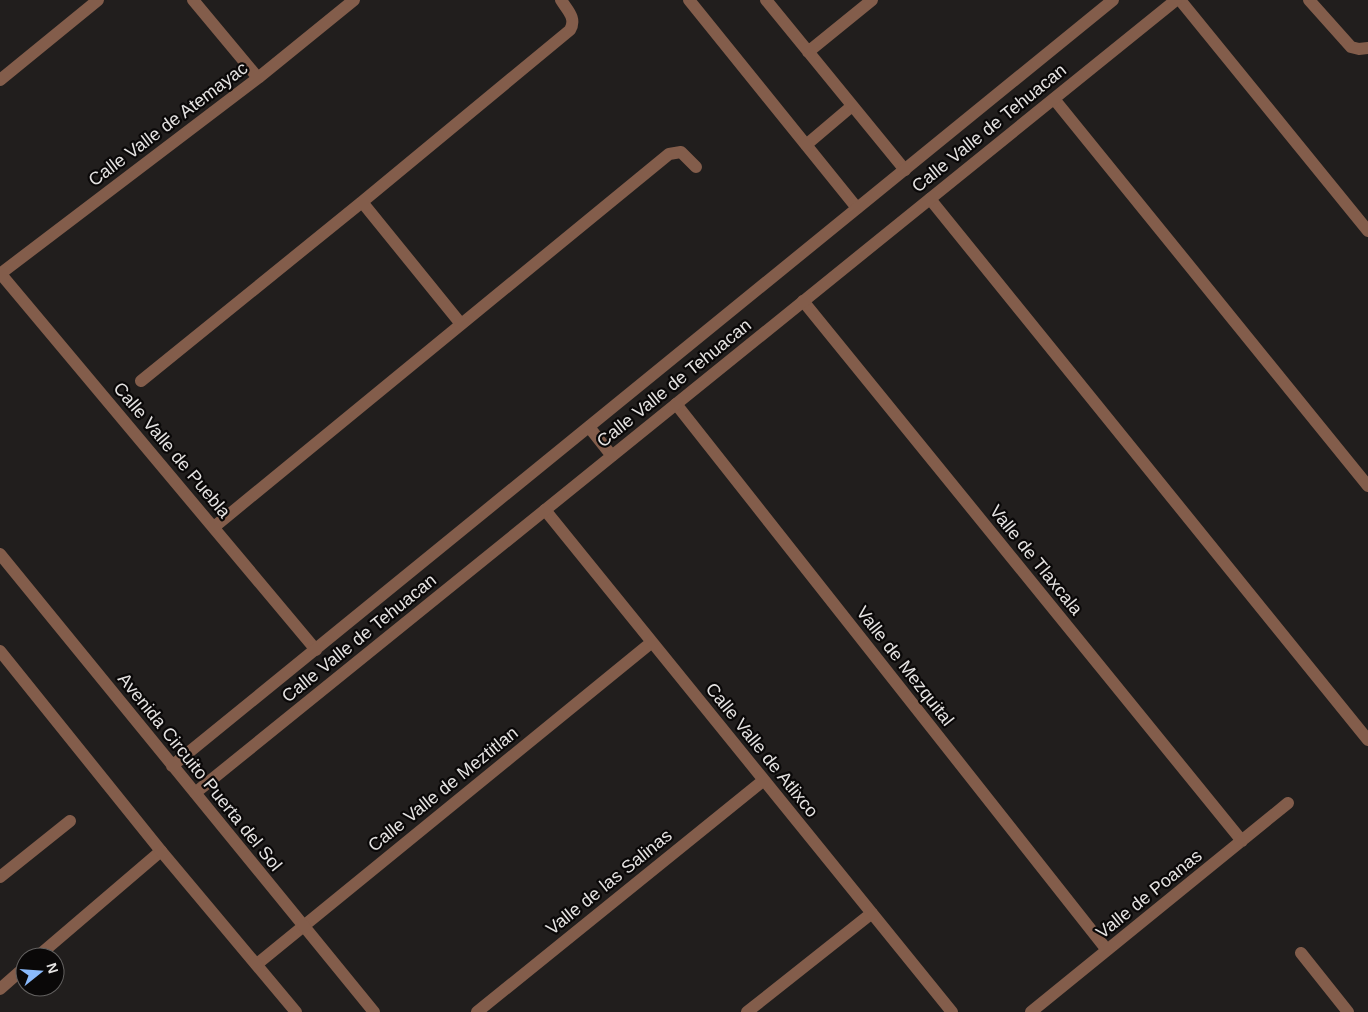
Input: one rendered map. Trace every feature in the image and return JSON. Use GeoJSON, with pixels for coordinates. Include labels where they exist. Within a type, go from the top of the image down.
{"type":"FeatureCollection","features":[{"type":"Feature","properties":{"kind":"street"},"geometry":{"type":"LineString","coordinates":[[0,80],[98,0]]}},
{"type":"Feature","properties":{"kind":"street"},"geometry":{"type":"LineString","coordinates":[[193,0],[258,78]]}},
{"type":"Feature","properties":{"kind":"street","name":"Calle Valle de Atemayac"},"geometry":{"type":"LineString","coordinates":[[0,273],[258,78],[354,0]]}},
{"type":"Feature","properties":{"kind":"street"},"geometry":{"type":"LineString","coordinates":[[141,381],[570,30],[573,24],[572,18],[561,0]]}},
{"type":"Feature","properties":{"kind":"street"},"geometry":{"type":"LineString","coordinates":[[689,0],[857,208]]}},
{"type":"Feature","properties":{"kind":"street"},"geometry":{"type":"LineString","coordinates":[[766,0],[904,170]]}},
{"type":"Feature","properties":{"kind":"street"},"geometry":{"type":"LineString","coordinates":[[808,52],[872,0]]}},
{"type":"Feature","properties":{"kind":"street","name":"Calle Valle de Tehuacan"},"geometry":{"type":"LineString","coordinates":[[172,766],[1113,0]]}},
{"type":"Feature","properties":{"kind":"street","name":"Calle Valle de Tehuacan"},"geometry":{"type":"LineString","coordinates":[[195,793],[1176,0]]}},
{"type":"Feature","properties":{"kind":"street"},"geometry":{"type":"LineString","coordinates":[[1180,0],[1368,231]]}},
{"type":"Feature","properties":{"kind":"street"},"geometry":{"type":"LineString","coordinates":[[1309,0],[1345,42],[1359,49],[1368,48]]}},
{"type":"Feature","properties":{"kind":"street"},"geometry":{"type":"LineString","coordinates":[[1054,99],[1368,486]]}},
{"type":"Feature","properties":{"kind":"street"},"geometry":{"type":"LineString","coordinates":[[806,144],[852,106]]}},
{"type":"Feature","properties":{"kind":"street"},"geometry":{"type":"LineString","coordinates":[[214,527],[669,154],[681,152],[696,167]]}},
{"type":"Feature","properties":{"kind":"street"},"geometry":{"type":"LineString","coordinates":[[930,199],[1368,740]]}},
{"type":"Feature","properties":{"kind":"street"},"geometry":{"type":"LineString","coordinates":[[362,202],[461,324]]}},
{"type":"Feature","properties":{"kind":"street","name":"Calle Valle de Puebla"},"geometry":{"type":"LineString","coordinates":[[0,273],[316,650]]}},
{"type":"Feature","properties":{"kind":"street","name":"Valle de Tlaxcala"},"geometry":{"type":"LineString","coordinates":[[803,301],[1242,841]]}},
{"type":"Feature","properties":{"kind":"street","name":"Valle de Mezquital"},"geometry":{"type":"LineString","coordinates":[[676,404],[1107,950]]}},
{"type":"Feature","properties":{"kind":"street"},"geometry":{"type":"LineString","coordinates":[[589,427],[612,456]]}},
{"type":"Feature","properties":{"kind":"street","name":"Calle Valle de Atlixco"},"geometry":{"type":"LineString","coordinates":[[545,510],[952,1012]]}},
{"type":"Feature","properties":{"kind":"street","name":"Avenida Circuito Puerta del Sol"},"geometry":{"type":"LineString","coordinates":[[0,554],[374,1012]]}},
{"type":"Feature","properties":{"kind":"street","name":"Calle Valle de Meztitlan"},"geometry":{"type":"LineString","coordinates":[[257,964],[652,642]]}},
{"type":"Feature","properties":{"kind":"street"},"geometry":{"type":"LineString","coordinates":[[0,651],[161,851],[296,1012]]}},
{"type":"Feature","properties":{"kind":"street","name":"Valle de las Salinas"},"geometry":{"type":"LineString","coordinates":[[477,1012],[764,780]]}},
{"type":"Feature","properties":{"kind":"street","name":"Valle de Poanas"},"geometry":{"type":"LineString","coordinates":[[1031,1012],[1288,803]]}},
{"type":"Feature","properties":{"kind":"street"},"geometry":{"type":"LineString","coordinates":[[0,877],[70,821]]}},
{"type":"Feature","properties":{"kind":"street"},"geometry":{"type":"LineString","coordinates":[[49,947],[161,851]]}},
{"type":"Feature","properties":{"kind":"street"},"geometry":{"type":"LineString","coordinates":[[747,1012],[872,913]]}},
{"type":"Feature","properties":{"kind":"street"},"geometry":{"type":"LineString","coordinates":[[1301,953],[1348,1012]]}},
{"type":"Feature","properties":{"kind":"street"},"geometry":{"type":"LineString","coordinates":[[0,989],[15,976]]}}]}
